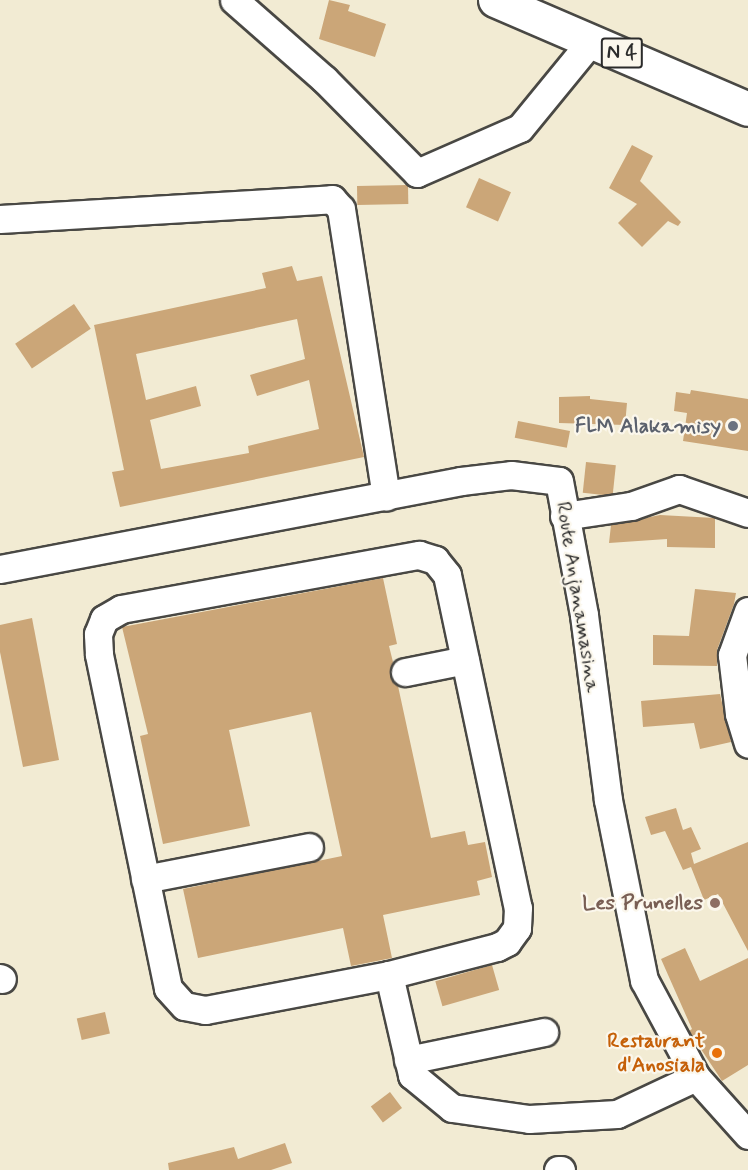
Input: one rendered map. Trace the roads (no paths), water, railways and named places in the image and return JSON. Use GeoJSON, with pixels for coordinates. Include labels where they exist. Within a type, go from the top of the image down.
{"type":"FeatureCollection","features":[{"type":"Feature","properties":{"kind":"main road","name":"N 4"},"geometry":{"type":"LineString","coordinates":[[495,0],[748,109]]}},
{"type":"Feature","properties":{"kind":"street"},"geometry":{"type":"LineString","coordinates":[[234,0],[324,79],[417,173],[520,129],[592,40]]}},
{"type":"Feature","properties":{"kind":"street"},"geometry":{"type":"LineString","coordinates":[[0,219],[332,199],[342,209],[386,496]]}},
{"type":"Feature","properties":{"kind":"street","name":"Route Anjanamasina"},"geometry":{"type":"LineString","coordinates":[[0,569],[461,481],[511,475],[559,481],[584,615],[608,800],[644,980],[696,1077],[748,1135]]}},
{"type":"Feature","properties":{"kind":"street"},"geometry":{"type":"LineString","coordinates":[[564,516],[631,506],[679,489],[748,513]]}},
{"type":"Feature","properties":{"kind":"street"},"geometry":{"type":"LineString","coordinates":[[419,555],[435,560],[447,575],[518,908],[517,928],[507,942],[496,947],[389,975],[205,1010],[184,1006],[168,988],[145,879],[99,654],[98,634],[104,619],[121,609],[419,555]]}},
{"type":"Feature","properties":{"kind":"street"},"geometry":{"type":"LineString","coordinates":[[748,610],[732,655],[740,714],[748,744]]}},
{"type":"Feature","properties":{"kind":"street"},"geometry":{"type":"LineString","coordinates":[[405,672],[465,660]]}},
{"type":"Feature","properties":{"kind":"street"},"geometry":{"type":"LineString","coordinates":[[145,879],[309,847]]}},
{"type":"Feature","properties":{"kind":"street"},"geometry":{"type":"LineString","coordinates":[[389,975],[412,1075],[453,1108],[530,1119],[617,1114],[696,1077]]}},
{"type":"Feature","properties":{"kind":"street"},"geometry":{"type":"LineString","coordinates":[[408,1060],[544,1032]]}},
{"type":"Feature","properties":{"kind":"place","name":"FLM Alakamisy"},"geometry":{"type":"Point","coordinates":[733,426]}},
{"type":"Feature","properties":{"kind":"place","name":"Les Prunelles"},"geometry":{"type":"Point","coordinates":[715,903]}},
{"type":"Feature","properties":{"kind":"place","name":"Restaurant d'Anosiala"},"geometry":{"type":"Point","coordinates":[717,1053]}}]}
